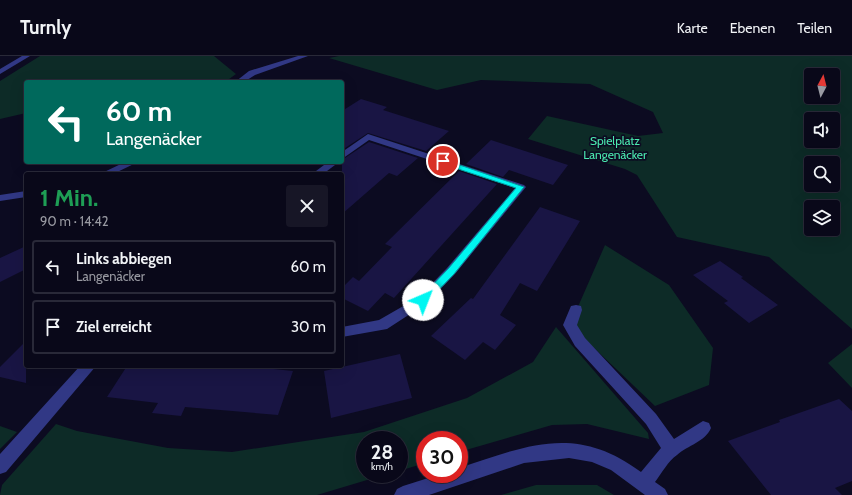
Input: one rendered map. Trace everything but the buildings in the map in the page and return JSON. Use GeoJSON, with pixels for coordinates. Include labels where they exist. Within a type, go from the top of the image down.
{"type":"FeatureCollection","features":[{"type":"Feature","properties":{"kind":"street"},"geometry":{"type":"LineString","coordinates":[[0,72],[27,56]]}},
{"type":"Feature","properties":{"kind":"street"},"geometry":{"type":"LineString","coordinates":[[242,80],[252,73],[305,56]]}},
{"type":"Feature","properties":{"kind":"street"},"geometry":{"type":"LineString","coordinates":[[344,155],[368,137],[521,187],[451,271],[423,300],[382,325],[344,332]]}},
{"type":"Feature","properties":{"kind":"street"},"geometry":{"type":"LineString","coordinates":[[109,172],[128,164]]}},
{"type":"Feature","properties":{"kind":"street"},"geometry":{"type":"LineString","coordinates":[[320,172],[331,164]]}},
{"type":"Feature","properties":{"kind":"street"},"geometry":{"type":"LineString","coordinates":[[0,198],[24,194]]}},
{"type":"Feature","properties":{"kind":"street"},"geometry":{"type":"LineString","coordinates":[[576,310],[570,325],[580,342],[651,419],[671,449]]}},
{"type":"Feature","properties":{"kind":"street"},"geometry":{"type":"LineString","coordinates":[[0,466],[87,368]]}},
{"type":"Feature","properties":{"kind":"street"},"geometry":{"type":"LineString","coordinates":[[643,483],[671,449],[686,441],[703,428]]}},
{"type":"Feature","properties":{"kind":"street"},"geometry":{"type":"LineString","coordinates":[[402,495],[524,455],[569,450],[592,454],[617,464],[659,495]]}},
{"type":"Feature","properties":{"kind":"green space"},"geometry":{"type":"Polygon","coordinates":[[[40,56],[214,56],[236,74],[228,80],[24,80],[24,113],[0,119],[0,81],[40,56]]]}},
{"type":"Feature","properties":{"kind":"green space","name":"Spielplatz Langenäcker"},"geometry":{"type":"Polygon","coordinates":[[[339,56],[852,56],[852,329],[769,257],[677,237],[637,175],[625,169],[528,139],[547,116],[638,136],[663,133],[653,112],[590,84],[481,80],[437,90],[329,58],[339,56]]]}},
{"type":"Feature","properties":{"kind":"green space"},"geometry":{"type":"Polygon","coordinates":[[[605,245],[669,285],[713,348],[709,385],[655,406],[570,325],[605,245]]]}},
{"type":"Feature","properties":{"kind":"green space"},"geometry":{"type":"Polygon","coordinates":[[[556,327],[648,433],[649,439],[587,424],[552,425],[468,449],[468,431],[416,431],[416,466],[408,468],[408,431],[367,431],[467,398],[533,362],[556,327]]]}},
{"type":"Feature","properties":{"kind":"green space"},"geometry":{"type":"Polygon","coordinates":[[[852,344],[852,388],[828,363],[852,344]]]}},
{"type":"Feature","properties":{"kind":"green space"},"geometry":{"type":"Polygon","coordinates":[[[56,424],[77,431],[168,448],[232,452],[356,433],[357,483],[317,495],[0,495],[2,485],[56,424]]]}},
{"type":"Feature","properties":{"kind":"green space"},"geometry":{"type":"Polygon","coordinates":[[[0,426],[17,432],[0,449],[0,426]]]}},
{"type":"Feature","properties":{"kind":"green space"},"geometry":{"type":"Polygon","coordinates":[[[536,485],[597,485],[614,495],[501,495],[536,485]]]}},
{"type":"Feature","properties":{"kind":"route"},"geometry":{"type":"LineString","coordinates":[[423,300],[451,271],[521,187],[443,161]]}}]}
